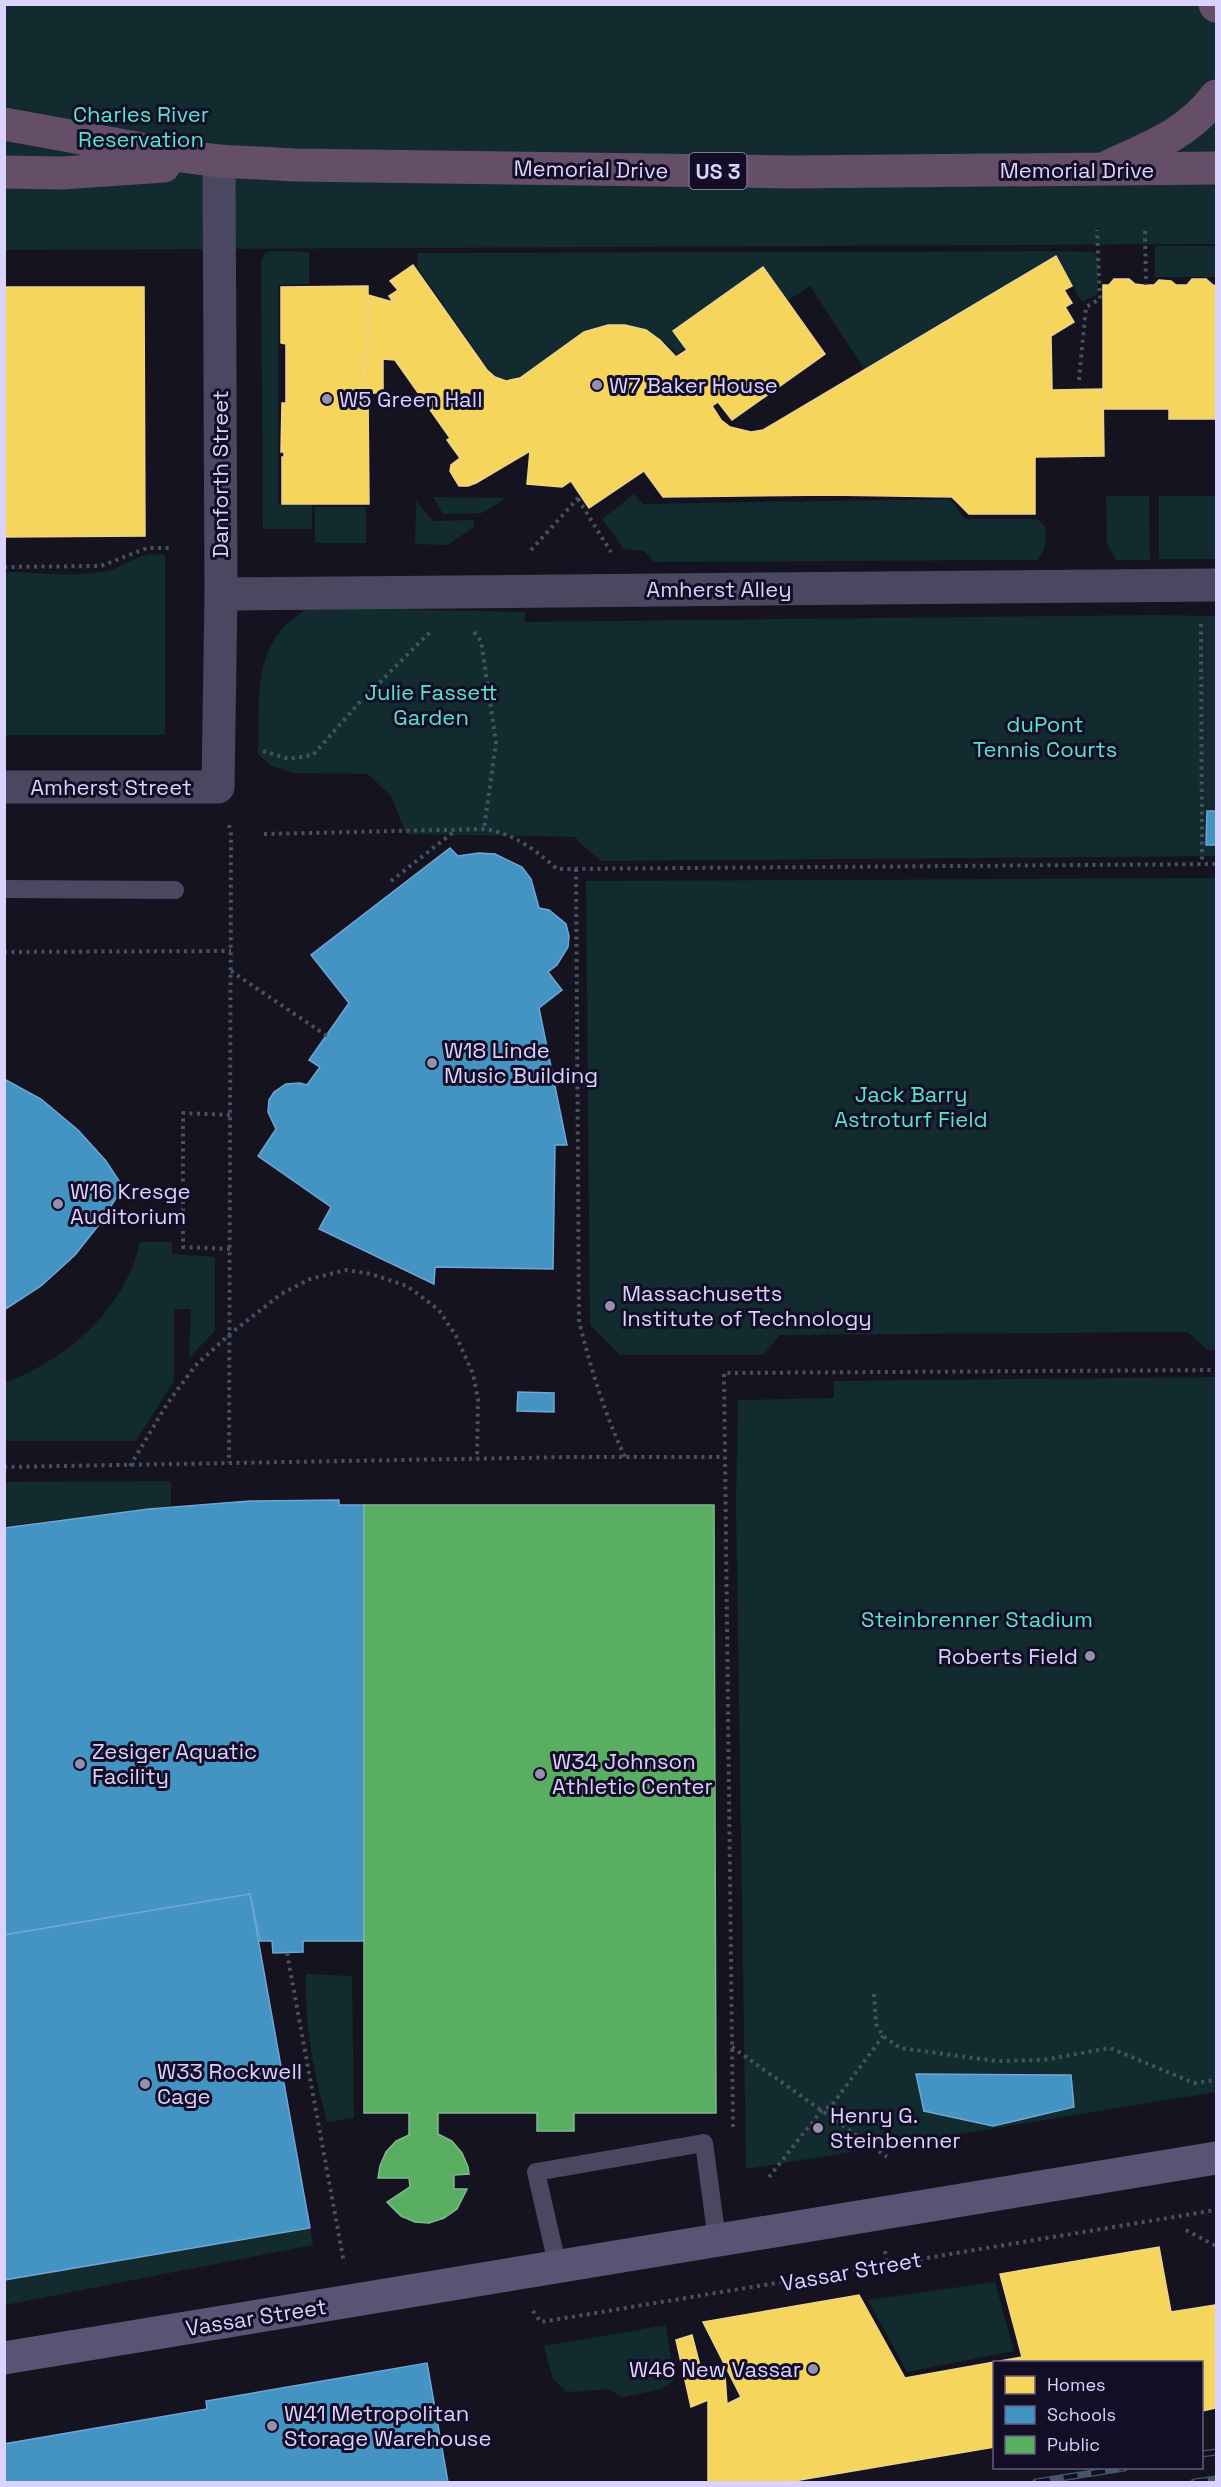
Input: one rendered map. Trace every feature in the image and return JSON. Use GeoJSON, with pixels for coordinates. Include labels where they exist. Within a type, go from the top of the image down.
{"type":"FeatureCollection","features":[{"type":"Feature","properties":{"kind":"highway"},"geometry":{"type":"LineString","coordinates":[[1099,170],[1183,130],[1205,111],[1216,96]]}},
{"type":"Feature","properties":{"kind":"highway","name":"Memorial Drive"},"geometry":{"type":"LineString","coordinates":[[4,124],[132,148],[219,161],[295,165],[792,172],[1216,168]]}},
{"type":"Feature","properties":{"kind":"highway"},"geometry":{"type":"LineString","coordinates":[[4,172],[62,173],[219,161]]}},
{"type":"Feature","properties":{"kind":"main road","name":"Vassar Street"},"geometry":{"type":"LineString","coordinates":[[4,2358],[508,2277],[717,2240],[1216,2158]]}},
{"type":"Feature","properties":{"kind":"street","name":"Danforth Street"},"geometry":{"type":"LineString","coordinates":[[218,787],[221,594],[219,161]]}},
{"type":"Feature","properties":{"kind":"street","name":"Amherst Alley"},"geometry":{"type":"LineString","coordinates":[[221,594],[1216,585]]}},
{"type":"Feature","properties":{"kind":"street","name":"Amherst Street"},"geometry":{"type":"LineString","coordinates":[[4,787],[218,787]]}},
{"type":"Feature","properties":{"kind":"lane"},"geometry":{"type":"LineString","coordinates":[[4,889],[175,890]]}},
{"type":"Feature","properties":{"kind":"lane"},"geometry":{"type":"LineString","coordinates":[[558,2268],[536,2172],[704,2143],[717,2240]]}},
{"type":"Feature","properties":{"kind":"path"},"geometry":{"type":"LineString","coordinates":[[1079,380],[1086,307],[1100,299],[1097,230]]}},
{"type":"Feature","properties":{"kind":"path"},"geometry":{"type":"LineString","coordinates":[[1145,231],[1146,285]]}},
{"type":"Feature","properties":{"kind":"path"},"geometry":{"type":"LineString","coordinates":[[524,558],[580,497],[614,556]]}},
{"type":"Feature","properties":{"kind":"path"},"geometry":{"type":"LineString","coordinates":[[4,567],[101,566],[147,548],[172,548]]}},
{"type":"Feature","properties":{"kind":"path"},"geometry":{"type":"LineString","coordinates":[[1201,619],[1202,864]]}},
{"type":"Feature","properties":{"kind":"path"},"geometry":{"type":"LineString","coordinates":[[263,751],[289,759],[313,755],[359,703],[434,628]]}},
{"type":"Feature","properties":{"kind":"path"},"geometry":{"type":"LineString","coordinates":[[472,629],[481,641],[496,742],[484,829]]}},
{"type":"Feature","properties":{"kind":"path"},"geometry":{"type":"LineString","coordinates":[[218,787],[231,834],[229,1463]]}},
{"type":"Feature","properties":{"kind":"path"},"geometry":{"type":"LineString","coordinates":[[264,834],[484,829],[500,831],[536,851],[557,869],[1216,864]]}},
{"type":"Feature","properties":{"kind":"path"},"geometry":{"type":"LineString","coordinates":[[391,881],[456,830]]}},
{"type":"Feature","properties":{"kind":"path"},"geometry":{"type":"LineString","coordinates":[[576,868],[579,1322],[606,1416],[625,1457]]}},
{"type":"Feature","properties":{"kind":"path"},"geometry":{"type":"LineString","coordinates":[[4,952],[231,951]]}},
{"type":"Feature","properties":{"kind":"path"},"geometry":{"type":"LineString","coordinates":[[231,972],[327,1036]]}},
{"type":"Feature","properties":{"kind":"path"},"geometry":{"type":"LineString","coordinates":[[230,1249],[183,1247],[183,1113],[231,1115]]}},
{"type":"Feature","properties":{"kind":"path"},"geometry":{"type":"LineString","coordinates":[[175,1191],[183,1191]]}},
{"type":"Feature","properties":{"kind":"path"},"geometry":{"type":"LineString","coordinates":[[130,1466],[166,1404],[195,1366],[230,1334],[281,1294],[310,1279],[346,1270],[371,1274],[407,1286],[439,1310],[456,1336],[473,1374],[478,1399],[477,1459]]}},
{"type":"Feature","properties":{"kind":"path"},"geometry":{"type":"LineString","coordinates":[[733,2138],[724,1373],[1216,1370]]}},
{"type":"Feature","properties":{"kind":"path"},"geometry":{"type":"LineString","coordinates":[[4,1467],[724,1457]]}},
{"type":"Feature","properties":{"kind":"path"},"geometry":{"type":"LineString","coordinates":[[287,1953],[351,2302]]}},
{"type":"Feature","properties":{"kind":"path"},"geometry":{"type":"LineString","coordinates":[[874,1994],[876,2024],[883,2036],[900,2048],[996,2061],[1043,2060],[1110,2048],[1194,2084],[1216,2080]]}},
{"type":"Feature","properties":{"kind":"path"},"geometry":{"type":"LineString","coordinates":[[769,2177],[821,2111],[832,2105],[883,2036]]}},
{"type":"Feature","properties":{"kind":"path"},"geometry":{"type":"LineString","coordinates":[[732,2048],[887,2157]]}},
{"type":"Feature","properties":{"kind":"path","name":"Vassar Street"},"geometry":{"type":"LineString","coordinates":[[508,2277],[540,2322],[1216,2210]]}},
{"type":"Feature","properties":{"kind":"path"},"geometry":{"type":"LineString","coordinates":[[1186,2230],[1216,2246]]}},
{"type":"Feature","properties":{"kind":"path"},"geometry":{"type":"LineString","coordinates":[[917,2252],[918,2259]]}},
{"type":"Feature","properties":{"kind":"path"},"geometry":{"type":"LineString","coordinates":[[886,2258],[887,2265]]}},
{"type":"Feature","properties":{"kind":"green space","name":"Charles River Reservation"},"geometry":{"type":"Polygon","coordinates":[[[5,5],[1216,5],[1216,244],[5,250],[5,5]]]}},
{"type":"Feature","properties":{"kind":"green space"},"geometry":{"type":"Polygon","coordinates":[[[1155,246],[1216,246],[1216,277],[1155,277],[1155,246]]]}},
{"type":"Feature","properties":{"kind":"green space"},"geometry":{"type":"Polygon","coordinates":[[[270,251],[309,252],[309,284],[278,285],[278,503],[312,504],[312,529],[263,529],[261,263],[264,255],[270,251]]]}},
{"type":"Feature","properties":{"kind":"green space"},"geometry":{"type":"Polygon","coordinates":[[[1093,252],[1098,256],[1098,294],[1082,302],[1055,256],[865,370],[810,286],[787,301],[763,267],[673,330],[686,347],[677,354],[665,342],[652,334],[621,326],[533,374],[510,381],[501,379],[489,370],[417,267],[418,253],[1093,252]]]}},
{"type":"Feature","properties":{"kind":"green space"},"geometry":{"type":"Polygon","coordinates":[[[1216,478],[1216,559],[1159,559],[1159,496],[1215,496],[1216,478]]]}},
{"type":"Feature","properties":{"kind":"green space"},"geometry":{"type":"Polygon","coordinates":[[[634,494],[643,504],[950,499],[965,519],[1037,519],[1044,525],[1046,539],[1037,560],[654,562],[644,551],[624,549],[602,519],[634,494]]]}},
{"type":"Feature","properties":{"kind":"green space"},"geometry":{"type":"Polygon","coordinates":[[[1106,496],[1149,496],[1150,560],[1116,560],[1107,543],[1106,496]]]}},
{"type":"Feature","properties":{"kind":"green space"},"geometry":{"type":"Polygon","coordinates":[[[433,497],[507,498],[482,513],[443,514],[433,497]]]}},
{"type":"Feature","properties":{"kind":"green space"},"geometry":{"type":"Polygon","coordinates":[[[416,501],[433,521],[474,520],[474,527],[447,545],[415,544],[416,501]]]}},
{"type":"Feature","properties":{"kind":"green space"},"geometry":{"type":"Polygon","coordinates":[[[315,507],[366,507],[366,543],[315,543],[315,507]]]}},
{"type":"Feature","properties":{"kind":"green space"},"geometry":{"type":"Polygon","coordinates":[[[150,554],[165,555],[165,735],[5,735],[5,572],[95,573],[113,570],[150,554]]]}},
{"type":"Feature","properties":{"kind":"green space","name":"duPont Tennis Courts"},"geometry":{"type":"Polygon","coordinates":[[[312,607],[525,612],[525,622],[1216,616],[1216,856],[601,861],[576,837],[406,834],[391,796],[368,774],[293,773],[271,766],[258,754],[260,690],[262,670],[268,652],[277,635],[292,620],[312,607]]]}},
{"type":"Feature","properties":{"kind":"green space","name":"Jack Barry Astroturf Field"},"geometry":{"type":"Polygon","coordinates":[[[1216,878],[1216,1350],[1207,1350],[1188,1332],[780,1335],[763,1355],[620,1355],[590,1325],[586,881],[1216,878]]]}},
{"type":"Feature","properties":{"kind":"green space"},"geometry":{"type":"Polygon","coordinates":[[[140,1242],[172,1242],[172,1254],[215,1257],[215,1331],[189,1358],[191,1309],[174,1309],[174,1381],[136,1441],[5,1441],[5,1383],[50,1360],[90,1329],[121,1290],[140,1242]]]}},
{"type":"Feature","properties":{"kind":"green space","name":"Steinbrenner Stadium"},"geometry":{"type":"Polygon","coordinates":[[[1216,1377],[1216,2092],[746,2169],[736,1503],[738,1400],[834,1398],[834,1381],[1216,1377]]]}},
{"type":"Feature","properties":{"kind":"green space"},"geometry":{"type":"Polygon","coordinates":[[[171,1481],[171,1506],[5,1526],[5,1482],[171,1481]]]}},
{"type":"Feature","properties":{"kind":"green space"},"geometry":{"type":"Polygon","coordinates":[[[306,1974],[352,1976],[354,2118],[327,2122],[311,2049],[306,1974]]]}},
{"type":"Feature","properties":{"kind":"green space"},"geometry":{"type":"Polygon","coordinates":[[[310,2228],[313,2245],[5,2305],[5,2280],[310,2228]]]}},
{"type":"Feature","properties":{"kind":"green space"},"geometry":{"type":"Polygon","coordinates":[[[995,2282],[1014,2351],[907,2372],[868,2300],[995,2282]]]}},
{"type":"Feature","properties":{"kind":"green space"},"geometry":{"type":"Polygon","coordinates":[[[666,2325],[674,2380],[662,2389],[622,2397],[608,2389],[566,2391],[553,2379],[544,2346],[666,2325]]]}},
{"type":"Feature","properties":{"kind":"building: Homes","name":"W7 Baker House"},"geometry":{"type":"Polygon","coordinates":[[[1056,256],[1072,286],[1064,290],[1072,303],[1065,307],[1074,322],[1051,336],[1052,390],[1103,389],[1104,456],[1035,457],[1035,514],[969,514],[952,497],[830,495],[663,497],[644,471],[589,508],[571,481],[562,487],[527,484],[530,451],[476,483],[459,486],[450,471],[451,465],[460,458],[447,440],[450,438],[395,360],[383,359],[383,393],[363,393],[364,353],[368,349],[368,295],[393,302],[389,296],[398,290],[390,281],[413,265],[487,370],[495,377],[506,381],[520,378],[584,332],[608,325],[625,325],[646,330],[660,340],[676,357],[687,350],[673,331],[763,267],[825,354],[732,420],[718,402],[712,406],[721,420],[730,427],[751,432],[770,426],[1056,256]]]}},
{"type":"Feature","properties":{"kind":"building: Homes"},"geometry":{"type":"Polygon","coordinates":[[[1114,279],[1129,279],[1135,284],[1142,285],[1154,285],[1159,280],[1171,281],[1176,285],[1187,285],[1192,279],[1206,279],[1216,286],[1216,419],[1169,419],[1169,409],[1103,409],[1103,285],[1109,285],[1114,279]]]}},
{"type":"Feature","properties":{"kind":"building: Homes","name":"W5 Green Hall"},"geometry":{"type":"Polygon","coordinates":[[[368,286],[368,349],[364,353],[363,393],[368,395],[369,504],[282,504],[282,457],[284,457],[284,452],[281,452],[282,403],[286,403],[286,344],[281,343],[281,287],[368,286]]]}},
{"type":"Feature","properties":{"kind":"building: Homes"},"geometry":{"type":"Polygon","coordinates":[[[4,287],[144,287],[145,536],[4,537],[4,287]]]}},
{"type":"Feature","properties":{"kind":"building: Homes"},"geometry":{"type":"Polygon","coordinates":[[[1159,2247],[1171,2312],[1216,2305],[1216,2408],[1203,2411],[1203,2361],[1000,2361],[1022,2357],[1000,2274],[1159,2247]]]}},
{"type":"Feature","properties":{"kind":"building: Homes","name":"W46 New Vassar"},"geometry":{"type":"Polygon","coordinates":[[[859,2295],[905,2378],[993,2362],[993,2447],[788,2482],[708,2482],[708,2400],[691,2407],[676,2340],[692,2335],[704,2381],[725,2376],[727,2404],[741,2397],[703,2322],[859,2295]]]}},
{"type":"Feature","properties":{"kind":"building: Schools"},"geometry":{"type":"Polygon","coordinates":[[[1207,811],[1216,811],[1216,845],[1206,845],[1207,811]]]}},
{"type":"Feature","properties":{"kind":"building: Schools","name":"W18 Linde Music Building"},"geometry":{"type":"Polygon","coordinates":[[[450,848],[458,856],[479,853],[495,854],[522,867],[531,879],[539,908],[549,910],[566,924],[569,936],[568,947],[557,965],[548,972],[562,990],[539,1008],[567,1145],[555,1145],[553,1269],[435,1267],[434,1284],[319,1229],[331,1207],[258,1156],[276,1129],[268,1112],[269,1100],[274,1092],[286,1084],[307,1085],[320,1067],[309,1060],[349,1003],[311,955],[450,848]]]}},
{"type":"Feature","properties":{"kind":"building: Schools","name":"W16 Kresge Auditorium"},"geometry":{"type":"Polygon","coordinates":[[[4,1079],[41,1099],[78,1130],[106,1161],[123,1187],[101,1222],[75,1255],[41,1286],[4,1310],[4,1079]]]}},
{"type":"Feature","properties":{"kind":"building: Schools"},"geometry":{"type":"Polygon","coordinates":[[[518,1392],[554,1393],[554,1412],[517,1411],[518,1392]]]}},
{"type":"Feature","properties":{"kind":"building: Schools"},"geometry":{"type":"Polygon","coordinates":[[[339,1500],[339,1505],[364,1505],[364,1941],[303,1941],[303,1952],[273,1953],[272,1941],[260,1941],[250,1894],[4,1935],[4,1528],[149,1509],[250,1501],[339,1500]]]}},
{"type":"Feature","properties":{"kind":"building: Schools","name":"W33 Rockwell Cage"},"geometry":{"type":"Polygon","coordinates":[[[250,1894],[310,2228],[4,2280],[4,1935],[250,1894]]]}},
{"type":"Feature","properties":{"kind":"building: Schools"},"geometry":{"type":"Polygon","coordinates":[[[916,2074],[1071,2075],[1074,2107],[993,2126],[924,2111],[916,2074]]]}},
{"type":"Feature","properties":{"kind":"building: Schools","name":"W41 Metropolitan Storage Warehouse"},"geometry":{"type":"Polygon","coordinates":[[[427,2363],[448,2482],[4,2482],[4,2444],[207,2409],[206,2401],[427,2363]]]}},
{"type":"Feature","properties":{"kind":"building: Public","name":"W34 Johnson Athletic Center"},"geometry":{"type":"Polygon","coordinates":[[[364,1505],[714,1505],[716,2113],[574,2113],[574,2131],[537,2131],[537,2113],[438,2113],[438,2134],[452,2141],[462,2153],[469,2174],[454,2175],[454,2189],[467,2189],[457,2209],[444,2218],[429,2223],[415,2222],[401,2216],[387,2202],[410,2187],[409,2178],[378,2178],[386,2152],[396,2141],[409,2135],[409,2113],[364,2113],[364,1505]]]}},
{"type":"Feature","properties":{"kind":"railway"},"geometry":{"type":"LineString","coordinates":[[1203,2454],[1216,2452]]}},
{"type":"Feature","properties":{"kind":"railway"},"geometry":{"type":"LineString","coordinates":[[1036,2482],[1118,2469]]}},
{"type":"Feature","properties":{"kind":"railway"},"geometry":{"type":"LineString","coordinates":[[1194,2482],[1216,2479]]}},
{"type":"Feature","properties":{"kind":"place","name":"W7 Baker House"},"geometry":{"type":"Point","coordinates":[597,385]}},
{"type":"Feature","properties":{"kind":"place","name":"W5 Green Hall"},"geometry":{"type":"Point","coordinates":[327,399]}},
{"type":"Feature","properties":{"kind":"place","name":"W18 Linde Music Building"},"geometry":{"type":"Point","coordinates":[432,1063]}},
{"type":"Feature","properties":{"kind":"place","name":"W16 Kresge Auditorium"},"geometry":{"type":"Point","coordinates":[58,1204]}},
{"type":"Feature","properties":{"kind":"place","name":"Massachusetts Institute of Technology"},"geometry":{"type":"Point","coordinates":[610,1306]}},
{"type":"Feature","properties":{"kind":"place","name":"Roberts Field"},"geometry":{"type":"Point","coordinates":[1090,1656]}},
{"type":"Feature","properties":{"kind":"place","name":"Zesiger Aquatic Facility"},"geometry":{"type":"Point","coordinates":[80,1764]}},
{"type":"Feature","properties":{"kind":"place","name":"W34 Johnson Athletic Center"},"geometry":{"type":"Point","coordinates":[540,1774]}},
{"type":"Feature","properties":{"kind":"place","name":"W33 Rockwell Cage"},"geometry":{"type":"Point","coordinates":[145,2084]}},
{"type":"Feature","properties":{"kind":"place","name":"Henry G. Steinbenner"},"geometry":{"type":"Point","coordinates":[818,2128]}},
{"type":"Feature","properties":{"kind":"place","name":"W46 New Vassar"},"geometry":{"type":"Point","coordinates":[813,2369]}},
{"type":"Feature","properties":{"kind":"place","name":"W41 Metropolitan Storage Warehouse"},"geometry":{"type":"Point","coordinates":[272,2426]}},
{"type":"Feature","properties":{"kind":"park label","name":"Julie Fassett Garden"},"geometry":{"type":"Point","coordinates":[431,704]}}]}
